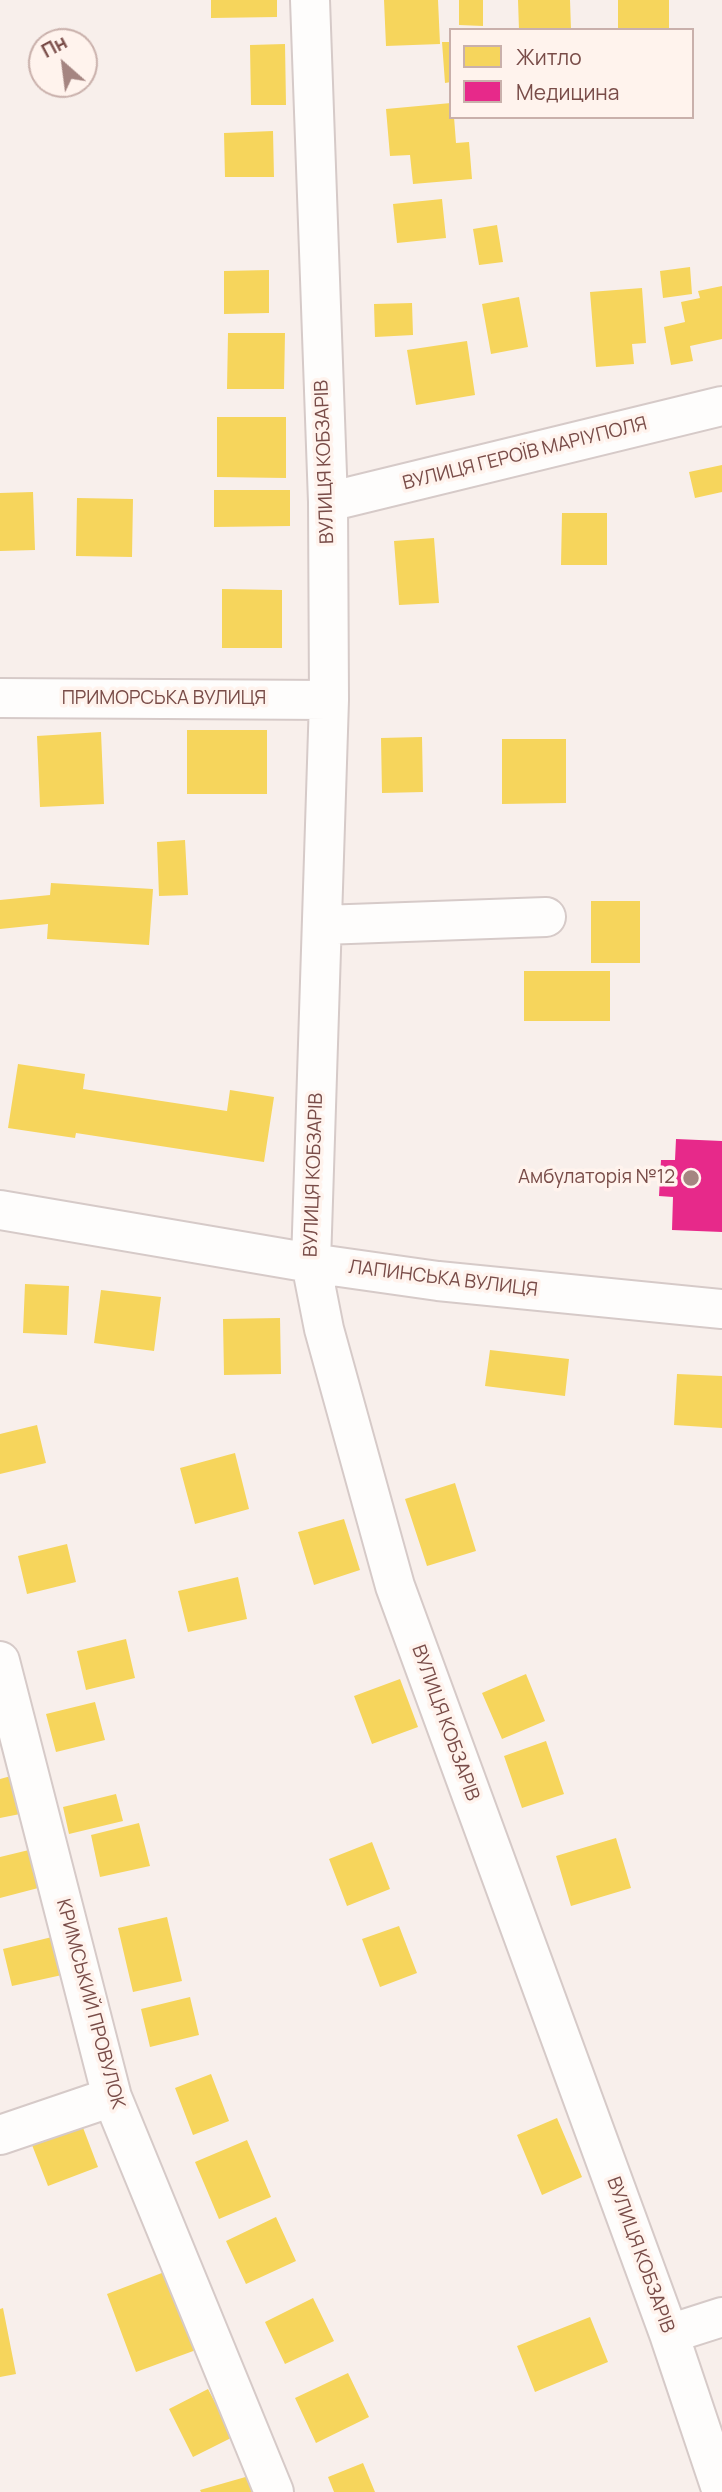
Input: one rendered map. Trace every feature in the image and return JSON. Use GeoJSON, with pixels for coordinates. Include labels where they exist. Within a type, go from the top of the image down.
{"type":"FeatureCollection","features":[{"type":"Feature","properties":{"kind":"street","name":"ВУЛИЦЯ КОБЗАРІВ"},"geometry":{"type":"LineString","coordinates":[[310,0],[328,502],[329,700],[311,1263],[324,1329],[395,1586],[670,2334],[722,2492]]}},
{"type":"Feature","properties":{"kind":"street","name":"ВУЛИЦЯ ГЕРОЇВ МАРІУПОЛЯ"},"geometry":{"type":"LineString","coordinates":[[328,502],[722,406]]}},
{"type":"Feature","properties":{"kind":"street","name":"ПРИМОРСЬКА ВУЛИЦЯ"},"geometry":{"type":"LineString","coordinates":[[0,698],[329,700]]}},
{"type":"Feature","properties":{"kind":"street"},"geometry":{"type":"LineString","coordinates":[[322,925],[546,916]]}},
{"type":"Feature","properties":{"kind":"street","name":"ЛАПИНСЬКА ВУЛИЦЯ"},"geometry":{"type":"LineString","coordinates":[[0,1210],[311,1263],[438,1281],[722,1308]]}},
{"type":"Feature","properties":{"kind":"street","name":"КРИМСЬКИЙ ПРОВУЛОК"},"geometry":{"type":"LineString","coordinates":[[0,1661],[112,2097],[274,2492]]}},
{"type":"Feature","properties":{"kind":"street"},"geometry":{"type":"LineString","coordinates":[[0,2135],[112,2097]]}},
{"type":"Feature","properties":{"kind":"street"},"geometry":{"type":"LineString","coordinates":[[670,2334],[722,2317]]}},
{"type":"Feature","properties":{"kind":"building: Житло"},"geometry":{"type":"Polygon","coordinates":[[[211,0],[277,0],[277,17],[211,18],[211,0]]]}},
{"type":"Feature","properties":{"kind":"building: Житло"},"geometry":{"type":"Polygon","coordinates":[[[384,0],[438,0],[440,44],[386,46],[384,0]]]}},
{"type":"Feature","properties":{"kind":"building: Житло"},"geometry":{"type":"Polygon","coordinates":[[[459,0],[483,0],[483,26],[459,25],[459,0]]]}},
{"type":"Feature","properties":{"kind":"building: Житло"},"geometry":{"type":"Polygon","coordinates":[[[518,0],[570,0],[571,28],[519,28],[518,0]]]}},
{"type":"Feature","properties":{"kind":"building: Житло"},"geometry":{"type":"Polygon","coordinates":[[[618,0],[669,0],[669,28],[618,28],[618,0]]]}},
{"type":"Feature","properties":{"kind":"building: Житло"},"geometry":{"type":"Polygon","coordinates":[[[442,42],[449,42],[449,82],[445,83],[442,42]]]}},
{"type":"Feature","properties":{"kind":"building: Житло"},"geometry":{"type":"Polygon","coordinates":[[[285,44],[286,105],[251,105],[250,45],[285,44]]]}},
{"type":"Feature","properties":{"kind":"building: Житло"},"geometry":{"type":"Polygon","coordinates":[[[449,103],[449,119],[454,119],[456,143],[469,142],[472,179],[413,184],[410,155],[390,156],[386,109],[449,103]]]}},
{"type":"Feature","properties":{"kind":"building: Житло"},"geometry":{"type":"Polygon","coordinates":[[[273,131],[274,177],[225,177],[224,133],[273,131]]]}},
{"type":"Feature","properties":{"kind":"building: Житло"},"geometry":{"type":"Polygon","coordinates":[[[442,199],[446,238],[397,243],[393,204],[442,199]]]}},
{"type":"Feature","properties":{"kind":"building: Житло"},"geometry":{"type":"Polygon","coordinates":[[[497,225],[503,262],[479,265],[473,229],[497,225]]]}},
{"type":"Feature","properties":{"kind":"building: Житло"},"geometry":{"type":"Polygon","coordinates":[[[690,267],[692,294],[663,298],[660,271],[690,267]]]}},
{"type":"Feature","properties":{"kind":"building: Житло"},"geometry":{"type":"Polygon","coordinates":[[[269,270],[269,313],[224,314],[224,271],[269,270]]]}},
{"type":"Feature","properties":{"kind":"building: Житло"},"geometry":{"type":"Polygon","coordinates":[[[722,286],[722,339],[690,346],[693,361],[671,365],[664,327],[685,322],[681,302],[700,298],[698,291],[722,286]]]}},
{"type":"Feature","properties":{"kind":"building: Житло"},"geometry":{"type":"Polygon","coordinates":[[[642,288],[646,343],[632,344],[634,364],[596,367],[590,292],[642,288]]]}},
{"type":"Feature","properties":{"kind":"building: Житло"},"geometry":{"type":"Polygon","coordinates":[[[519,297],[528,347],[491,354],[482,304],[519,297]]]}},
{"type":"Feature","properties":{"kind":"building: Житло"},"geometry":{"type":"Polygon","coordinates":[[[412,303],[413,335],[375,337],[374,304],[412,303]]]}},
{"type":"Feature","properties":{"kind":"building: Житло"},"geometry":{"type":"Polygon","coordinates":[[[228,333],[285,333],[284,389],[227,389],[228,333]]]}},
{"type":"Feature","properties":{"kind":"building: Житло"},"geometry":{"type":"Polygon","coordinates":[[[467,341],[475,395],[416,405],[407,350],[467,341]]]}},
{"type":"Feature","properties":{"kind":"building: Житло"},"geometry":{"type":"Polygon","coordinates":[[[217,417],[286,417],[286,478],[217,477],[217,417]]]}},
{"type":"Feature","properties":{"kind":"building: Житло"},"geometry":{"type":"Polygon","coordinates":[[[722,465],[722,492],[695,498],[689,472],[722,465]]]}},
{"type":"Feature","properties":{"kind":"building: Житло"},"geometry":{"type":"Polygon","coordinates":[[[214,490],[290,490],[290,526],[214,527],[214,490]]]}},
{"type":"Feature","properties":{"kind":"building: Житло"},"geometry":{"type":"Polygon","coordinates":[[[33,492],[35,550],[0,551],[0,493],[33,492]]]}},
{"type":"Feature","properties":{"kind":"building: Житло"},"geometry":{"type":"Polygon","coordinates":[[[77,498],[133,499],[132,557],[76,556],[77,498]]]}},
{"type":"Feature","properties":{"kind":"building: Житло"},"geometry":{"type":"Polygon","coordinates":[[[562,513],[607,513],[607,565],[561,565],[562,513]]]}},
{"type":"Feature","properties":{"kind":"building: Житло"},"geometry":{"type":"Polygon","coordinates":[[[434,538],[439,603],[399,605],[394,541],[434,538]]]}},
{"type":"Feature","properties":{"kind":"building: Житло"},"geometry":{"type":"Polygon","coordinates":[[[222,589],[282,590],[282,648],[222,648],[222,589]]]}},
{"type":"Feature","properties":{"kind":"building: Житло"},"geometry":{"type":"Polygon","coordinates":[[[187,730],[267,730],[267,794],[187,794],[187,730]]]}},
{"type":"Feature","properties":{"kind":"building: Житло"},"geometry":{"type":"Polygon","coordinates":[[[101,732],[104,804],[40,807],[37,736],[101,732]]]}},
{"type":"Feature","properties":{"kind":"building: Житло"},"geometry":{"type":"Polygon","coordinates":[[[422,737],[423,792],[382,793],[381,738],[422,737]]]}},
{"type":"Feature","properties":{"kind":"building: Житло"},"geometry":{"type":"Polygon","coordinates":[[[502,739],[566,739],[566,803],[502,804],[502,739]]]}},
{"type":"Feature","properties":{"kind":"building: Житло"},"geometry":{"type":"Polygon","coordinates":[[[185,840],[188,895],[159,896],[157,842],[185,840]]]}},
{"type":"Feature","properties":{"kind":"building: Житло"},"geometry":{"type":"Polygon","coordinates":[[[51,883],[153,889],[149,945],[47,939],[48,924],[0,929],[0,900],[50,895],[51,883]]]}},
{"type":"Feature","properties":{"kind":"building: Житло"},"geometry":{"type":"Polygon","coordinates":[[[591,901],[640,901],[640,963],[591,963],[591,901]]]}},
{"type":"Feature","properties":{"kind":"building: Житло"},"geometry":{"type":"Polygon","coordinates":[[[524,971],[610,971],[610,1021],[524,1021],[524,971]]]}},
{"type":"Feature","properties":{"kind":"building: Житло"},"geometry":{"type":"Polygon","coordinates":[[[18,1064],[85,1074],[83,1089],[227,1111],[230,1090],[274,1097],[264,1162],[76,1133],[75,1138],[8,1128],[18,1064]]]}},
{"type":"Feature","properties":{"kind":"building: Житло"},"geometry":{"type":"Polygon","coordinates":[[[25,1284],[69,1286],[67,1335],[23,1333],[25,1284]]]}},
{"type":"Feature","properties":{"kind":"building: Житло"},"geometry":{"type":"Polygon","coordinates":[[[101,1290],[161,1297],[154,1351],[94,1343],[101,1290]]]}},
{"type":"Feature","properties":{"kind":"building: Житло"},"geometry":{"type":"Polygon","coordinates":[[[280,1318],[281,1374],[224,1375],[223,1319],[280,1318]]]}},
{"type":"Feature","properties":{"kind":"building: Житло"},"geometry":{"type":"Polygon","coordinates":[[[490,1350],[569,1359],[565,1396],[485,1386],[490,1350]]]}},
{"type":"Feature","properties":{"kind":"building: Житло"},"geometry":{"type":"Polygon","coordinates":[[[677,1374],[722,1376],[722,1428],[674,1425],[677,1374]]]}},
{"type":"Feature","properties":{"kind":"building: Житло"},"geometry":{"type":"Polygon","coordinates":[[[37,1425],[46,1463],[0,1474],[0,1434],[37,1425]]]}},
{"type":"Feature","properties":{"kind":"building: Житло"},"geometry":{"type":"Polygon","coordinates":[[[235,1453],[249,1509],[195,1524],[180,1468],[235,1453]]]}},
{"type":"Feature","properties":{"kind":"building: Житло"},"geometry":{"type":"Polygon","coordinates":[[[455,1483],[476,1551],[427,1566],[405,1499],[455,1483]]]}},
{"type":"Feature","properties":{"kind":"building: Житло"},"geometry":{"type":"Polygon","coordinates":[[[344,1519],[360,1570],[314,1585],[298,1532],[344,1519]]]}},
{"type":"Feature","properties":{"kind":"building: Житло"},"geometry":{"type":"Polygon","coordinates":[[[67,1544],[76,1582],[27,1594],[18,1556],[67,1544]]]}},
{"type":"Feature","properties":{"kind":"building: Житло"},"geometry":{"type":"Polygon","coordinates":[[[238,1577],[247,1619],[188,1632],[178,1591],[238,1577]]]}},
{"type":"Feature","properties":{"kind":"building: Житло"},"geometry":{"type":"Polygon","coordinates":[[[126,1639],[135,1678],[86,1690],[77,1651],[126,1639]]]}},
{"type":"Feature","properties":{"kind":"building: Житло"},"geometry":{"type":"Polygon","coordinates":[[[526,1674],[545,1721],[502,1739],[482,1693],[526,1674]]]}},
{"type":"Feature","properties":{"kind":"building: Житло"},"geometry":{"type":"Polygon","coordinates":[[[400,1679],[418,1727],[372,1744],[354,1696],[400,1679]]]}},
{"type":"Feature","properties":{"kind":"building: Житло"},"geometry":{"type":"Polygon","coordinates":[[[95,1702],[105,1740],[56,1752],[46,1714],[95,1702]]]}},
{"type":"Feature","properties":{"kind":"building: Житло"},"geometry":{"type":"Polygon","coordinates":[[[546,1741],[564,1794],[522,1808],[504,1756],[546,1741]]]}},
{"type":"Feature","properties":{"kind":"building: Житло"},"geometry":{"type":"Polygon","coordinates":[[[11,1776],[20,1814],[0,1818],[0,1779],[11,1776]]]}},
{"type":"Feature","properties":{"kind":"building: Житло"},"geometry":{"type":"Polygon","coordinates":[[[116,1794],[123,1821],[69,1834],[63,1807],[116,1794]]]}},
{"type":"Feature","properties":{"kind":"building: Житло"},"geometry":{"type":"Polygon","coordinates":[[[139,1823],[150,1866],[100,1877],[91,1835],[139,1823]]]}},
{"type":"Feature","properties":{"kind":"building: Житло"},"geometry":{"type":"Polygon","coordinates":[[[616,1838],[631,1888],[571,1906],[556,1856],[616,1838]]]}},
{"type":"Feature","properties":{"kind":"building: Житло"},"geometry":{"type":"Polygon","coordinates":[[[372,1842],[390,1889],[347,1906],[329,1859],[372,1842]]]}},
{"type":"Feature","properties":{"kind":"building: Житло"},"geometry":{"type":"Polygon","coordinates":[[[33,1849],[42,1887],[0,1898],[0,1857],[33,1849]]]}},
{"type":"Feature","properties":{"kind":"building: Житло"},"geometry":{"type":"Polygon","coordinates":[[[167,1917],[182,1981],[133,1992],[118,1928],[167,1917]]]}},
{"type":"Feature","properties":{"kind":"building: Житло"},"geometry":{"type":"Polygon","coordinates":[[[399,1926],[417,1973],[380,1987],[362,1939],[399,1926]]]}},
{"type":"Feature","properties":{"kind":"building: Житло"},"geometry":{"type":"Polygon","coordinates":[[[52,1937],[62,1975],[12,1986],[3,1949],[52,1937]]]}},
{"type":"Feature","properties":{"kind":"building: Житло"},"geometry":{"type":"Polygon","coordinates":[[[190,1997],[199,2035],[150,2047],[141,2009],[190,1997]]]}},
{"type":"Feature","properties":{"kind":"building: Житло"},"geometry":{"type":"Polygon","coordinates":[[[211,2074],[229,2121],[193,2135],[175,2088],[211,2074]]]}},
{"type":"Feature","properties":{"kind":"building: Житло"},"geometry":{"type":"Polygon","coordinates":[[[557,2118],[582,2177],[542,2195],[517,2135],[557,2118]]]}},
{"type":"Feature","properties":{"kind":"building: Житло"},"geometry":{"type":"Polygon","coordinates":[[[82,2125],[98,2167],[48,2186],[32,2145],[82,2125]]]}},
{"type":"Feature","properties":{"kind":"building: Житло"},"geometry":{"type":"Polygon","coordinates":[[[247,2140],[271,2197],[219,2219],[195,2162],[247,2140]]]}},
{"type":"Feature","properties":{"kind":"building: Житло"},"geometry":{"type":"Polygon","coordinates":[[[276,2217],[296,2261],[246,2284],[226,2241],[276,2217]]]}},
{"type":"Feature","properties":{"kind":"building: Житло"},"geometry":{"type":"Polygon","coordinates":[[[167,2271],[196,2350],[136,2372],[107,2294],[167,2271]]]}},
{"type":"Feature","properties":{"kind":"building: Житло"},"geometry":{"type":"Polygon","coordinates":[[[313,2298],[334,2341],[285,2364],[265,2322],[313,2298]]]}},
{"type":"Feature","properties":{"kind":"building: Житло"},"geometry":{"type":"Polygon","coordinates":[[[3,2308],[16,2374],[0,2377],[0,2309],[3,2308]]]}},
{"type":"Feature","properties":{"kind":"building: Житло"},"geometry":{"type":"Polygon","coordinates":[[[590,2317],[608,2362],[535,2392],[517,2346],[590,2317]]]}},
{"type":"Feature","properties":{"kind":"building: Житло"},"geometry":{"type":"Polygon","coordinates":[[[348,2373],[369,2417],[316,2443],[295,2398],[348,2373]]]}},
{"type":"Feature","properties":{"kind":"building: Житло"},"geometry":{"type":"Polygon","coordinates":[[[208,2389],[233,2437],[193,2457],[169,2409],[208,2389]]]}},
{"type":"Feature","properties":{"kind":"building: Житло"},"geometry":{"type":"Polygon","coordinates":[[[363,2463],[375,2492],[334,2492],[328,2477],[363,2463]]]}},
{"type":"Feature","properties":{"kind":"building: Житло"},"geometry":{"type":"Polygon","coordinates":[[[249,2476],[254,2492],[200,2490],[249,2476]]]}},
{"type":"Feature","properties":{"kind":"building: Медицина","name":"Амбулаторія №12"},"geometry":{"type":"Polygon","coordinates":[[[676,1139],[722,1141],[722,1232],[672,1230],[673,1197],[659,1196],[661,1160],[675,1160],[676,1139]]]}},
{"type":"Feature","properties":{"kind":"place","name":"Амбулаторія №12"},"geometry":{"type":"Point","coordinates":[691,1178]}}]}
